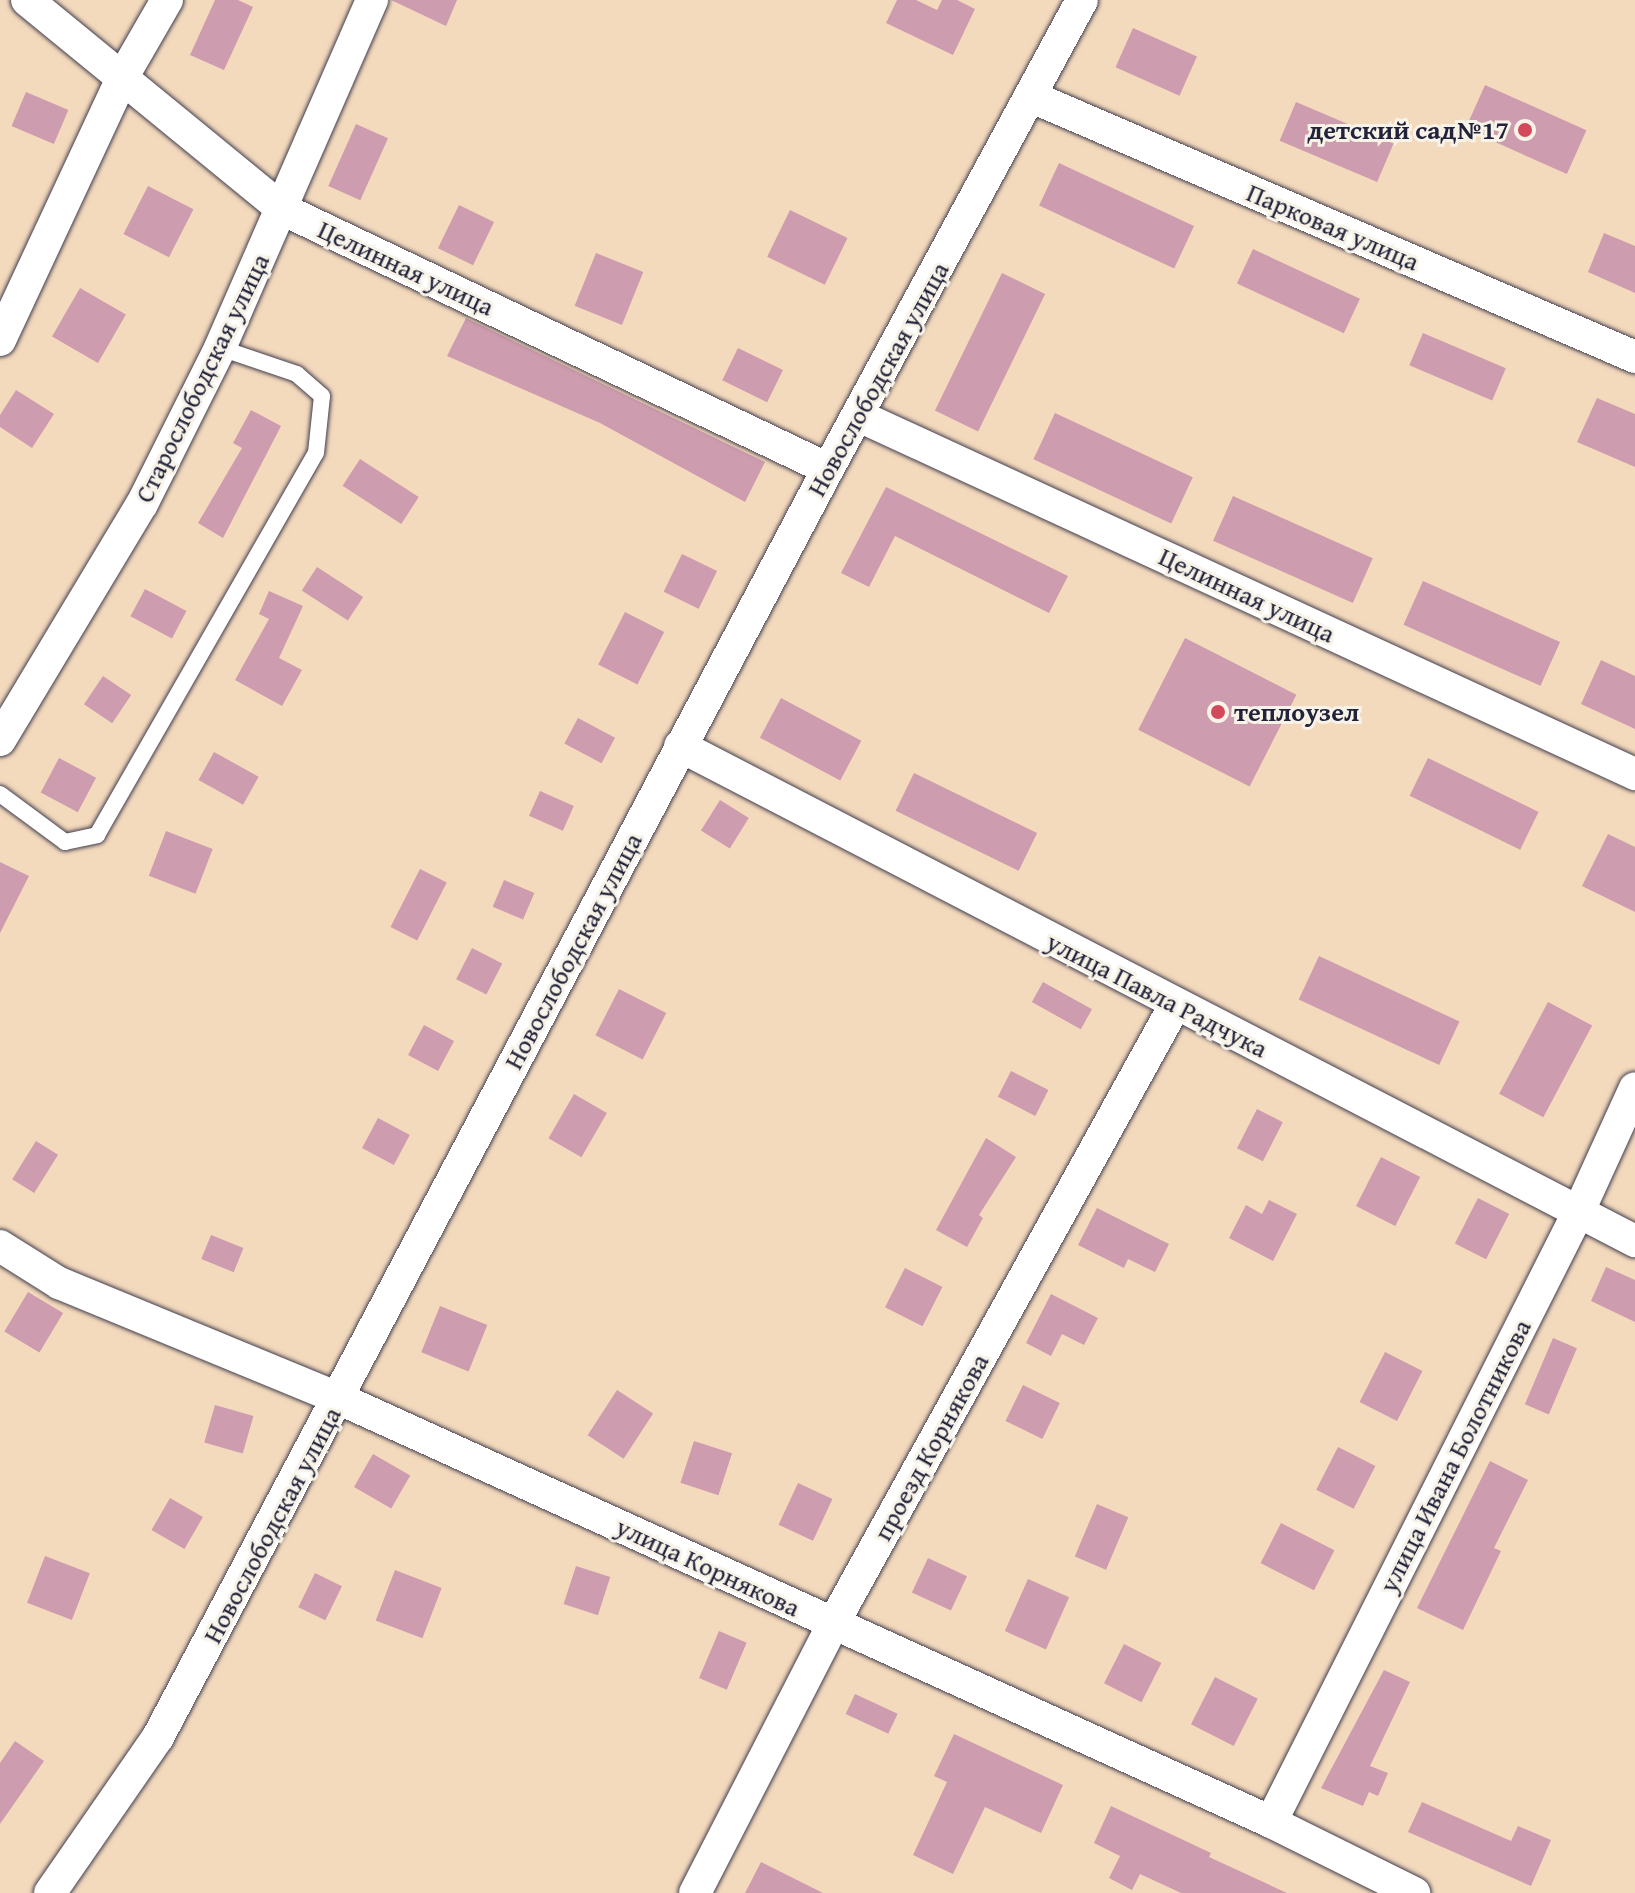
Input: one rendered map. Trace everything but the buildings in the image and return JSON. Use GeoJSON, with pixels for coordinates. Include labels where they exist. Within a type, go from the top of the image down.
{"type":"FeatureCollection","features":[{"type":"Feature","properties":{"kind":"street","name":"Целинная улица"},"geometry":{"type":"LineString","coordinates":[[27,0],[282,209],[828,469]]}},
{"type":"Feature","properties":{"kind":"street"},"geometry":{"type":"LineString","coordinates":[[0,340],[122,78],[167,0]]}},
{"type":"Feature","properties":{"kind":"street","name":"Старослободская улица"},"geometry":{"type":"LineString","coordinates":[[0,740],[142,504],[220,348],[372,0]]}},
{"type":"Feature","properties":{"kind":"street","name":"Новослободская улица"},"geometry":{"type":"LineString","coordinates":[[50,1893],[158,1737],[340,1399],[680,746],[1082,0]]}},
{"type":"Feature","properties":{"kind":"street","name":"Парковая улица"},"geometry":{"type":"LineString","coordinates":[[1032,97],[1635,357]]}},
{"type":"Feature","properties":{"kind":"street","name":"Целинная улица"},"geometry":{"type":"LineString","coordinates":[[859,416],[1635,774]]}},
{"type":"Feature","properties":{"kind":"street","name":"улица Павла Радчука"},"geometry":{"type":"LineString","coordinates":[[680,746],[1635,1241]]}},
{"type":"Feature","properties":{"kind":"street","name":"проезд Корнякова"},"geometry":{"type":"LineString","coordinates":[[695,1893],[833,1624],[1175,1005]]}},
{"type":"Feature","properties":{"kind":"street","name":"улица Ивана Болотникова"},"geometry":{"type":"LineString","coordinates":[[1271,1822],[1578,1213],[1635,1088]]}},
{"type":"Feature","properties":{"kind":"street","name":"улица Корнякова"},"geometry":{"type":"LineString","coordinates":[[0,1246],[59,1283],[340,1399],[1271,1822],[1414,1893]]}},
{"type":"Feature","properties":{"kind":"lane"},"geometry":{"type":"LineString","coordinates":[[0,794],[65,842],[97,835],[316,453],[322,396],[297,374],[220,348]]}},
{"type":"Feature","properties":{"kind":"place","name":"детский сад№17"},"geometry":{"type":"Point","coordinates":[1525,130]}},
{"type":"Feature","properties":{"kind":"place","name":"теплоузел"},"geometry":{"type":"Point","coordinates":[1218,712]}}]}
